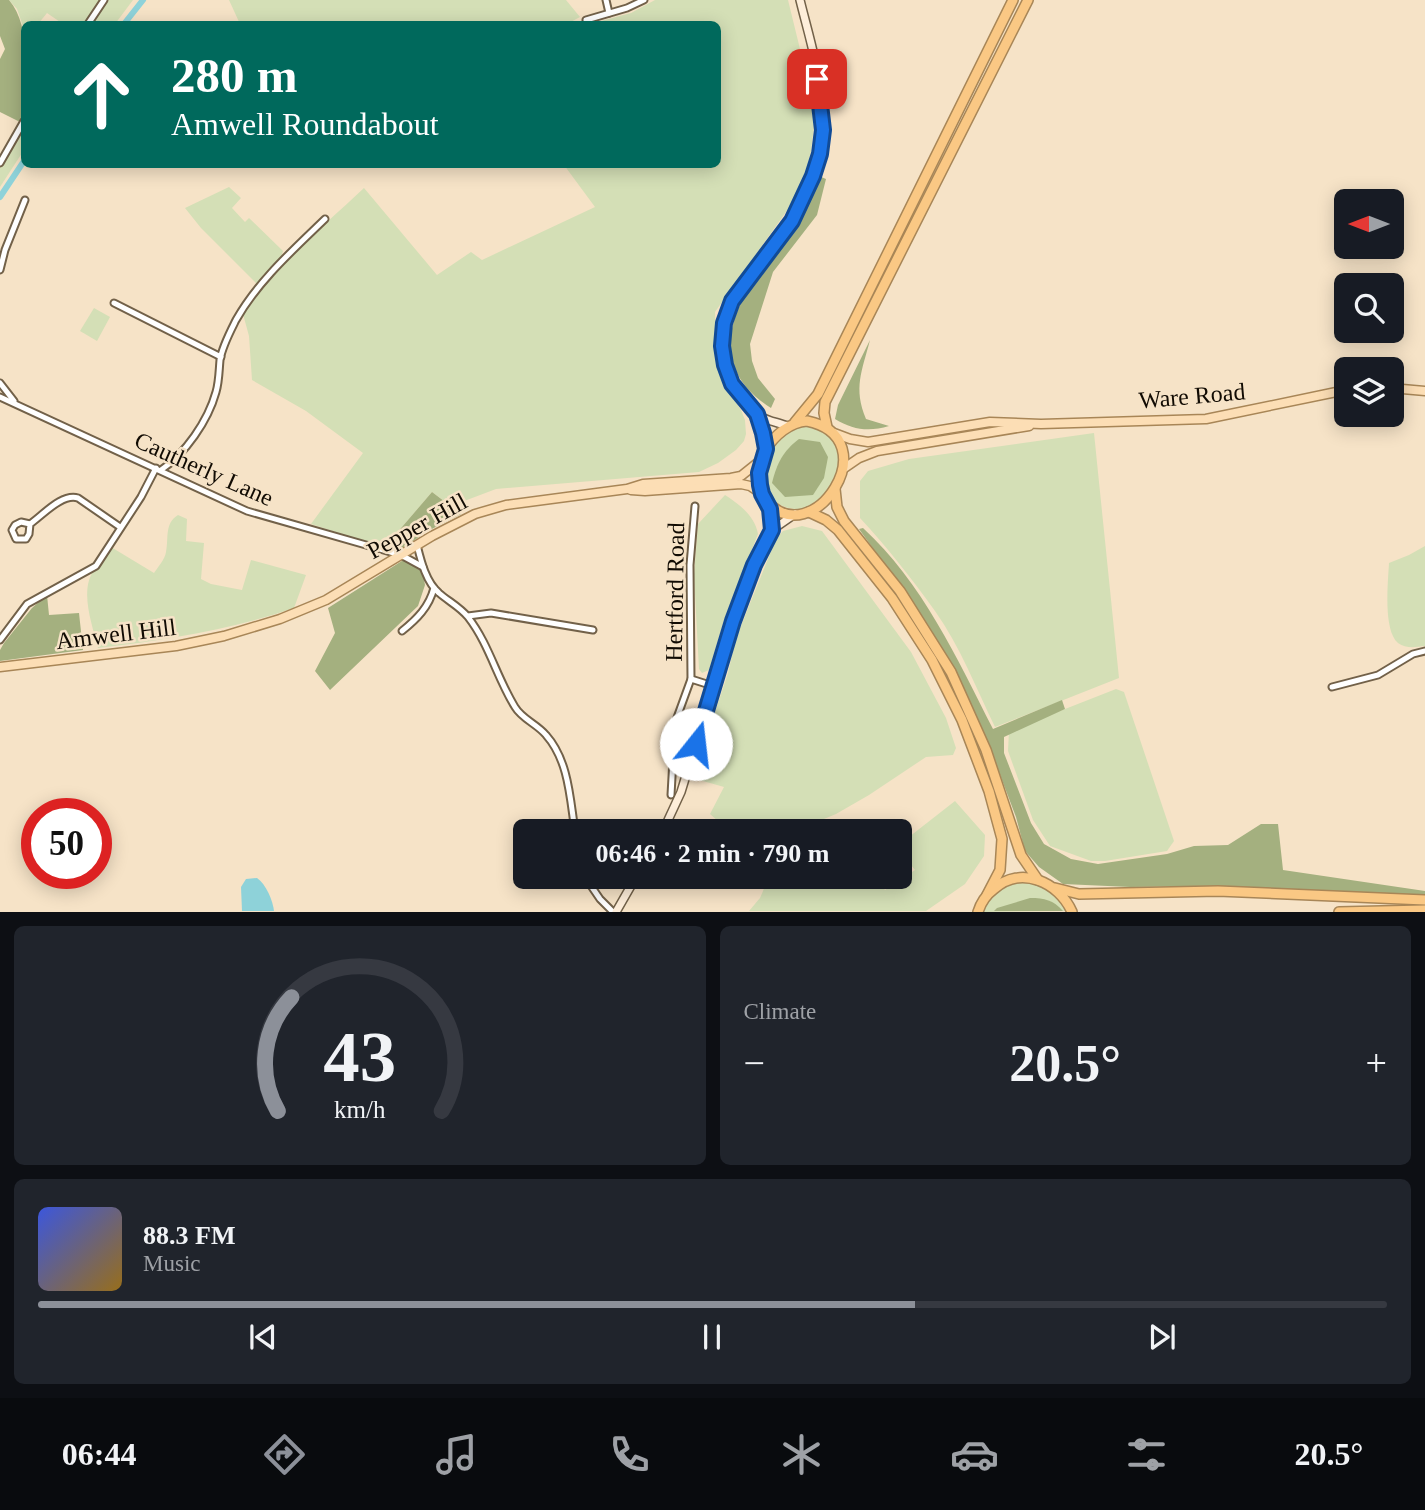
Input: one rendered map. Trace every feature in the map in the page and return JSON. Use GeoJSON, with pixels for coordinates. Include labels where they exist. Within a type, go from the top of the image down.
{"type":"FeatureCollection","features":[{"type":"Feature","properties":{"kind":"highway"},"geometry":{"type":"LineString","coordinates":[[1013,0],[817,394],[791,424],[776,434],[766,449],[759,473],[765,499],[776,509],[796,514],[809,512],[827,500],[835,489],[843,469],[840,443],[824,412],[825,402],[1028,0]]}},
{"type":"Feature","properties":{"kind":"highway"},"geometry":{"type":"LineString","coordinates":[[791,424],[807,421],[831,430]]}},
{"type":"Feature","properties":{"kind":"highway"},"geometry":{"type":"LineString","coordinates":[[835,489],[837,507],[844,521],[900,590],[951,672],[982,741],[1021,855],[1038,880]]}},
{"type":"Feature","properties":{"kind":"highway"},"geometry":{"type":"LineString","coordinates":[[809,512],[826,520],[838,530],[892,598],[927,651],[953,701],[981,767],[1002,839],[1000,870],[979,908],[970,912]]}},
{"type":"Feature","properties":{"kind":"highway"},"geometry":{"type":"LineString","coordinates":[[987,895],[1008,880],[1021,878],[1038,880],[1079,894],[1218,891],[1425,901]]}},
{"type":"Feature","properties":{"kind":"highway"},"geometry":{"type":"LineString","coordinates":[[1055,888],[1072,912]]}},
{"type":"Feature","properties":{"kind":"highway"},"geometry":{"type":"LineString","coordinates":[[1339,912],[1425,910]]}},
{"type":"Feature","properties":{"kind":"main road"},"geometry":{"type":"LineString","coordinates":[[766,449],[757,414],[732,384],[722,346],[724,323],[732,301],[775,245],[803,201],[820,154],[823,130],[821,102],[814,56],[800,0]]}},
{"type":"Feature","properties":{"kind":"main road"},"geometry":{"type":"LineString","coordinates":[[1404,389],[1425,391]]}},
{"type":"Feature","properties":{"kind":"main road","name":"Ware Road"},"geometry":{"type":"LineString","coordinates":[[843,469],[859,458],[877,451],[1041,424],[1206,419],[1334,392]]}},
{"type":"Feature","properties":{"kind":"main road"},"geometry":{"type":"LineString","coordinates":[[757,414],[791,424]]}},
{"type":"Feature","properties":{"kind":"main road","name":"Ware Road"},"geometry":{"type":"LineString","coordinates":[[831,430],[850,439],[868,442],[968,424],[1013,421],[1041,424]]}},
{"type":"Feature","properties":{"kind":"main road","name":"Pepper Hill"},"geometry":{"type":"LineString","coordinates":[[236,633],[326,600],[452,524],[490,508],[627,489],[643,484],[741,476],[761,460]]}},
{"type":"Feature","properties":{"kind":"main road","name":"Pepper Hill"},"geometry":{"type":"LineString","coordinates":[[627,489],[645,491],[741,484],[751,486],[765,499]]}},
{"type":"Feature","properties":{"kind":"main road"},"geometry":{"type":"LineString","coordinates":[[765,499],[772,530]]}},
{"type":"Feature","properties":{"kind":"main road"},"geometry":{"type":"LineString","coordinates":[[669,819],[681,792],[744,591],[772,530],[796,514]]}},
{"type":"Feature","properties":{"kind":"main road","name":"Amwell Hill"},"geometry":{"type":"LineString","coordinates":[[0,667],[197,642],[236,633]]}},
{"type":"Feature","properties":{"kind":"main road"},"geometry":{"type":"LineString","coordinates":[[615,912],[629,889]]}},
{"type":"Feature","properties":{"kind":"street"},"geometry":{"type":"LineString","coordinates":[[90,21],[104,0]]}},
{"type":"Feature","properties":{"kind":"street"},"geometry":{"type":"LineString","coordinates":[[606,0],[609,13]]}},
{"type":"Feature","properties":{"kind":"street"},"geometry":{"type":"LineString","coordinates":[[586,20],[644,0]]}},
{"type":"Feature","properties":{"kind":"street"},"geometry":{"type":"LineString","coordinates":[[0,163],[21,126]]}},
{"type":"Feature","properties":{"kind":"street"},"geometry":{"type":"LineString","coordinates":[[0,270],[25,200]]}},
{"type":"Feature","properties":{"kind":"street"},"geometry":{"type":"LineString","coordinates":[[0,640],[27,604],[96,566],[158,469],[172,463],[197,432],[215,395],[220,357],[237,318],[262,283],[325,219]]}},
{"type":"Feature","properties":{"kind":"street"},"geometry":{"type":"LineString","coordinates":[[114,303],[220,357]]}},
{"type":"Feature","properties":{"kind":"street"},"geometry":{"type":"LineString","coordinates":[[0,383],[14,401]]}},
{"type":"Feature","properties":{"kind":"street","name":"Cautherly Lane"},"geometry":{"type":"LineString","coordinates":[[0,397],[14,401],[88,439],[247,511],[401,555],[423,567]]}},
{"type":"Feature","properties":{"kind":"street"},"geometry":{"type":"LineString","coordinates":[[172,463],[172,476]]}},
{"type":"Feature","properties":{"kind":"street"},"geometry":{"type":"LineString","coordinates":[[30,524],[65,498],[72,496],[120,527]]}},
{"type":"Feature","properties":{"kind":"street","name":"Hertford Road"},"geometry":{"type":"LineString","coordinates":[[671,795],[675,723],[691,679],[690,565],[695,506]]}},
{"type":"Feature","properties":{"kind":"street"},"geometry":{"type":"LineString","coordinates":[[417,545],[423,567],[434,588],[468,616],[491,654],[514,706],[546,734],[556,749],[565,772],[573,819]]}},
{"type":"Feature","properties":{"kind":"street"},"geometry":{"type":"LineString","coordinates":[[402,631],[421,614],[429,603],[434,588]]}},
{"type":"Feature","properties":{"kind":"street"},"geometry":{"type":"LineString","coordinates":[[468,616],[491,613],[593,630]]}},
{"type":"Feature","properties":{"kind":"street"},"geometry":{"type":"LineString","coordinates":[[1332,687],[1378,675],[1413,654],[1425,651]]}},
{"type":"Feature","properties":{"kind":"street","name":"Hertford Road"},"geometry":{"type":"LineString","coordinates":[[691,679],[713,687]]}},
{"type":"Feature","properties":{"kind":"street"},"geometry":{"type":"LineString","coordinates":[[593,889],[615,912]]}},
{"type":"Feature","properties":{"kind":"green space"},"geometry":{"type":"Polygon","coordinates":[[[0,0],[9,0],[21,25],[20,122],[0,112],[0,59],[5,49],[0,36],[0,0]]]}},
{"type":"Feature","properties":{"kind":"green space"},"geometry":{"type":"Polygon","coordinates":[[[9,0],[100,0],[87,21],[59,21],[47,13],[40,21],[21,21],[17,9],[9,0]]]}},
{"type":"Feature","properties":{"kind":"green space"},"geometry":{"type":"Polygon","coordinates":[[[106,0],[133,0],[117,21],[92,21],[106,0]]]}},
{"type":"Feature","properties":{"kind":"green space"},"geometry":{"type":"Polygon","coordinates":[[[229,0],[566,0],[580,17],[573,21],[239,21],[229,0]]]}},
{"type":"Feature","properties":{"kind":"green space"},"geometry":{"type":"Polygon","coordinates":[[[655,0],[788,0],[812,98],[814,126],[805,177],[793,202],[715,312],[717,365],[722,380],[745,420],[744,441],[718,463],[699,472],[496,489],[451,506],[432,492],[384,548],[311,524],[363,453],[306,411],[252,380],[249,336],[243,314],[284,263],[364,188],[437,275],[471,252],[482,260],[595,207],[566,168],[721,168],[721,21],[601,21],[631,13],[655,0]]]}},
{"type":"Feature","properties":{"kind":"green space"},"geometry":{"type":"Polygon","coordinates":[[[21,133],[21,155],[0,187],[0,167],[21,133]]]}},
{"type":"Feature","properties":{"kind":"green space"},"geometry":{"type":"Polygon","coordinates":[[[819,176],[826,179],[817,215],[773,272],[750,344],[758,378],[775,399],[771,408],[741,381],[734,365],[731,333],[743,298],[759,272],[799,224],[819,176]]]}},
{"type":"Feature","properties":{"kind":"green space"},"geometry":{"type":"Polygon","coordinates":[[[229,187],[241,198],[232,208],[245,222],[249,218],[283,251],[280,261],[257,284],[201,228],[185,208],[229,187]]]}},
{"type":"Feature","properties":{"kind":"green space"},"geometry":{"type":"Polygon","coordinates":[[[94,308],[110,317],[97,341],[80,331],[94,308]]]}},
{"type":"Feature","properties":{"kind":"green space"},"geometry":{"type":"Polygon","coordinates":[[[870,340],[860,379],[862,408],[866,419],[889,426],[875,429],[855,428],[835,419],[838,405],[870,340]]]}},
{"type":"Feature","properties":{"kind":"green space"},"geometry":{"type":"Polygon","coordinates":[[[809,425],[835,440],[840,457],[838,474],[830,491],[818,503],[791,509],[768,494],[764,485],[763,469],[773,444],[779,437],[793,427],[809,425]]]}},
{"type":"Feature","properties":{"kind":"green space"},"geometry":{"type":"Polygon","coordinates":[[[1094,433],[1119,678],[995,727],[944,624],[899,563],[860,518],[860,481],[868,471],[909,459],[1094,433]]]}},
{"type":"Feature","properties":{"kind":"green space"},"geometry":{"type":"Polygon","coordinates":[[[799,439],[820,442],[828,457],[824,478],[813,495],[785,497],[772,483],[781,458],[799,439]]]}},
{"type":"Feature","properties":{"kind":"green space"},"geometry":{"type":"Polygon","coordinates":[[[432,492],[461,514],[426,532],[399,551],[384,548],[432,492]]]}},
{"type":"Feature","properties":{"kind":"green space"},"geometry":{"type":"Polygon","coordinates":[[[725,495],[750,516],[758,534],[725,617],[709,670],[702,673],[699,669],[694,575],[698,524],[725,495]]]}},
{"type":"Feature","properties":{"kind":"green space"},"geometry":{"type":"Polygon","coordinates":[[[178,515],[187,519],[186,541],[204,543],[201,579],[211,584],[242,590],[251,560],[306,575],[294,608],[197,633],[98,648],[87,592],[91,575],[111,547],[154,573],[165,555],[171,523],[178,515]]]}},
{"type":"Feature","properties":{"kind":"green space"},"geometry":{"type":"Polygon","coordinates":[[[802,526],[822,531],[911,652],[946,718],[956,748],[953,755],[926,757],[869,795],[824,819],[716,819],[710,814],[724,787],[696,779],[703,748],[728,673],[736,638],[776,539],[783,531],[802,526]]]}},
{"type":"Feature","properties":{"kind":"green space"},"geometry":{"type":"Polygon","coordinates":[[[863,528],[884,549],[921,597],[952,648],[993,729],[1062,700],[1065,709],[1004,737],[1004,753],[1031,823],[1044,844],[1071,859],[1098,864],[1167,854],[1194,846],[1228,845],[1261,824],[1278,824],[1283,870],[1425,891],[1425,899],[1229,886],[1130,887],[1063,884],[1039,867],[1025,851],[1016,817],[969,700],[946,656],[859,529],[863,528]]]}},
{"type":"Feature","properties":{"kind":"green space"},"geometry":{"type":"Polygon","coordinates":[[[1425,546],[1425,646],[1408,647],[1398,643],[1390,628],[1389,563],[1425,546]]]}},
{"type":"Feature","properties":{"kind":"green space"},"geometry":{"type":"Polygon","coordinates":[[[405,559],[418,565],[423,574],[425,585],[418,606],[330,690],[315,671],[335,633],[328,608],[405,559]]]}},
{"type":"Feature","properties":{"kind":"green space"},"geometry":{"type":"Polygon","coordinates":[[[47,595],[49,615],[79,613],[83,650],[0,661],[0,650],[4,643],[32,608],[47,595]]]}},
{"type":"Feature","properties":{"kind":"green space"},"geometry":{"type":"Polygon","coordinates":[[[1116,689],[1124,692],[1174,841],[1167,851],[1091,861],[1050,846],[1033,820],[1008,751],[1009,731],[1116,689]]]}},
{"type":"Feature","properties":{"kind":"green space"},"geometry":{"type":"Polygon","coordinates":[[[955,801],[985,835],[984,856],[965,884],[926,911],[749,911],[764,889],[912,889],[912,872],[915,870],[912,866],[912,835],[955,801]]]}},
{"type":"Feature","properties":{"kind":"green space"},"geometry":{"type":"Polygon","coordinates":[[[1022,882],[1037,884],[1049,890],[1067,911],[981,912],[998,891],[1022,882]]]}},
{"type":"Feature","properties":{"kind":"green space"},"geometry":{"type":"Polygon","coordinates":[[[1030,898],[1048,900],[1063,911],[994,911],[997,908],[1030,898]]]}},
{"type":"Feature","properties":{"kind":"water"},"geometry":{"type":"Polygon","coordinates":[[[257,878],[268,893],[274,911],[242,911],[241,887],[246,879],[257,878]]]}},
{"type":"Feature","properties":{"kind":"waterway"},"geometry":{"type":"LineString","coordinates":[[126,21],[143,0]]}},
{"type":"Feature","properties":{"kind":"waterway"},"geometry":{"type":"LineString","coordinates":[[0,197],[21,166]]}},
{"type":"Feature","properties":{"kind":"route"},"geometry":{"type":"LineString","coordinates":[[696,744],[733,621],[754,565],[772,530],[770,509],[760,485],[761,460],[766,449],[763,433],[757,414],[732,384],[725,365],[722,346],[724,323],[732,301],[792,221],[813,176],[820,154],[823,130],[817,79]]}}]}
